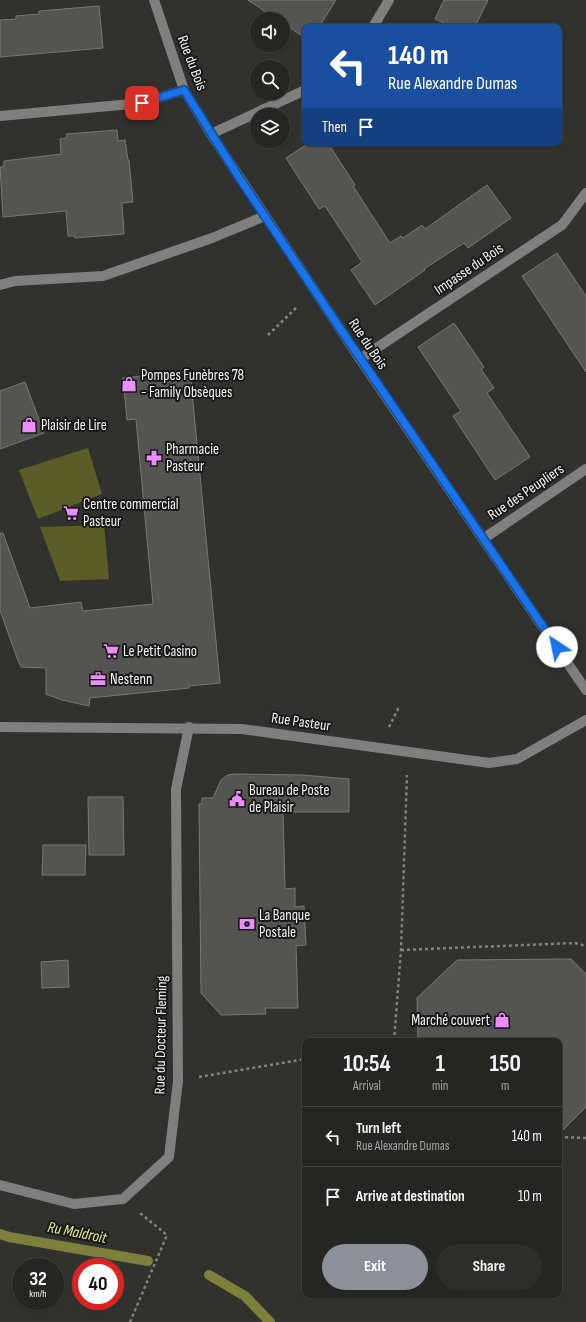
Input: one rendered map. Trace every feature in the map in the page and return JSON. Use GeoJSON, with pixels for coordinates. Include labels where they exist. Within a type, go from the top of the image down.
{"type":"FeatureCollection","features":[{"type":"Feature","properties":{"kind":"street","name":"Rue du Bois"},"geometry":{"type":"LineString","coordinates":[[154,0],[184,90],[210,134],[360,359],[586,690]]}},
{"type":"Feature","properties":{"kind":"street"},"geometry":{"type":"LineString","coordinates":[[375,24],[389,0]]}},
{"type":"Feature","properties":{"kind":"street"},"geometry":{"type":"LineString","coordinates":[[0,116],[142,103],[184,90]]}},
{"type":"Feature","properties":{"kind":"street"},"geometry":{"type":"LineString","coordinates":[[210,134],[302,91]]}},
{"type":"Feature","properties":{"kind":"street","name":"Impasse du Bois"},"geometry":{"type":"LineString","coordinates":[[360,359],[562,225],[586,193]]}},
{"type":"Feature","properties":{"kind":"street"},"geometry":{"type":"LineString","coordinates":[[0,285],[15,280],[103,276],[212,238],[265,216]]}},
{"type":"Feature","properties":{"kind":"street","name":"Rue des Peupliers"},"geometry":{"type":"LineString","coordinates":[[483,539],[586,469]]}},
{"type":"Feature","properties":{"kind":"street","name":"Rue Pasteur"},"geometry":{"type":"LineString","coordinates":[[0,727],[242,728],[489,763],[517,759],[586,720]]}},
{"type":"Feature","properties":{"kind":"street","name":"Rue du Docteur Fleming"},"geometry":{"type":"LineString","coordinates":[[123,1199],[169,1157],[178,1081],[176,789],[189,727]]}},
{"type":"Feature","properties":{"kind":"street"},"geometry":{"type":"LineString","coordinates":[[0,1185],[74,1204],[123,1199]]}},
{"type":"Feature","properties":{"kind":"path"},"geometry":{"type":"LineString","coordinates":[[268,335],[314,290]]}},
{"type":"Feature","properties":{"kind":"path"},"geometry":{"type":"LineString","coordinates":[[394,1038],[401,950],[408,752]]}},
{"type":"Feature","properties":{"kind":"path"},"geometry":{"type":"LineString","coordinates":[[401,950],[575,943],[586,946]]}},
{"type":"Feature","properties":{"kind":"path"},"geometry":{"type":"LineString","coordinates":[[178,1081],[302,1060]]}},
{"type":"Feature","properties":{"kind":"path"},"geometry":{"type":"LineString","coordinates":[[562,1137],[586,1138]]}},
{"type":"Feature","properties":{"kind":"path"},"geometry":{"type":"LineString","coordinates":[[123,1199],[167,1235],[130,1322]]}},
{"type":"Feature","properties":{"kind":"shaded area"},"geometry":{"type":"Polygon","coordinates":[[[88,448],[102,494],[38,519],[19,470],[88,448]]]}},
{"type":"Feature","properties":{"kind":"shaded area"},"geometry":{"type":"Polygon","coordinates":[[[104,525],[109,579],[60,581],[40,527],[104,525]]]}},
{"type":"Feature","properties":{"kind":"building"},"geometry":{"type":"Polygon","coordinates":[[[248,0],[336,0],[321,24],[302,24],[302,36],[290,28],[290,12],[266,12],[248,0]]]}},
{"type":"Feature","properties":{"kind":"building"},"geometry":{"type":"Polygon","coordinates":[[[444,0],[488,0],[476,24],[446,24],[435,19],[444,0]]]}},
{"type":"Feature","properties":{"kind":"building"},"geometry":{"type":"Polygon","coordinates":[[[99,6],[103,48],[0,57],[0,20],[16,19],[16,16],[39,14],[39,11],[99,6]]]}},
{"type":"Feature","properties":{"kind":"building"},"geometry":{"type":"Polygon","coordinates":[[[117,130],[118,141],[125,140],[129,160],[133,202],[122,203],[124,234],[75,238],[75,236],[68,236],[66,211],[3,217],[0,167],[4,167],[4,161],[61,154],[60,139],[67,138],[66,134],[117,130]]]}},
{"type":"Feature","properties":{"kind":"building"},"geometry":{"type":"Polygon","coordinates":[[[304,146],[330,146],[355,185],[353,186],[390,243],[401,236],[403,238],[422,225],[425,229],[487,185],[511,218],[468,248],[464,243],[424,269],[425,270],[375,305],[351,270],[362,262],[325,206],[319,209],[286,158],[304,146]]]}},
{"type":"Feature","properties":{"kind":"building"},"geometry":{"type":"Polygon","coordinates":[[[557,253],[586,296],[586,372],[522,276],[557,253]]]}},
{"type":"Feature","properties":{"kind":"building"},"geometry":{"type":"Polygon","coordinates":[[[454,323],[484,367],[481,369],[494,388],[487,393],[530,457],[495,480],[453,416],[461,411],[418,347],[454,323]]]}},
{"type":"Feature","properties":{"kind":"building"},"geometry":{"type":"Polygon","coordinates":[[[190,371],[220,683],[189,686],[189,688],[90,698],[89,706],[62,700],[46,694],[46,668],[21,667],[0,610],[0,533],[3,533],[30,608],[81,602],[83,611],[153,604],[136,419],[127,420],[123,378],[190,371]]]}},
{"type":"Feature","properties":{"kind":"building"},"geometry":{"type":"Polygon","coordinates":[[[25,382],[44,433],[0,449],[0,391],[25,382]]]}},
{"type":"Feature","properties":{"kind":"building"},"geometry":{"type":"Polygon","coordinates":[[[228,775],[303,775],[349,779],[349,812],[283,812],[285,889],[295,888],[295,907],[304,906],[306,945],[296,946],[298,1008],[265,1008],[266,1014],[221,1015],[201,993],[199,804],[202,804],[202,798],[213,798],[221,780],[228,775]]]}},
{"type":"Feature","properties":{"kind":"building"},"geometry":{"type":"Polygon","coordinates":[[[88,797],[123,797],[124,855],[89,855],[88,797]]]}},
{"type":"Feature","properties":{"kind":"building"},"geometry":{"type":"Polygon","coordinates":[[[43,845],[86,845],[85,875],[42,875],[43,845]]]}},
{"type":"Feature","properties":{"kind":"building","name":"Marché couvert"},"geometry":{"type":"Polygon","coordinates":[[[571,959],[586,974],[586,1107],[562,1131],[562,1038],[418,1038],[417,998],[457,960],[571,959]]]}},
{"type":"Feature","properties":{"kind":"building"},"geometry":{"type":"Polygon","coordinates":[[[68,960],[69,987],[42,988],[41,962],[68,960]]]}},
{"type":"Feature","properties":{"kind":"waterway","name":"Ru Maldroit"},"geometry":{"type":"LineString","coordinates":[[0,1234],[9,1237],[148,1261]]}},
{"type":"Feature","properties":{"kind":"waterway","name":"Ru Maldroit"},"geometry":{"type":"LineString","coordinates":[[209,1275],[245,1296],[270,1322]]}},
{"type":"Feature","properties":{"kind":"place","name":"Pompes Funèbres 78 - Family Obsèques"},"geometry":{"type":"Point","coordinates":[129,384]}},
{"type":"Feature","properties":{"kind":"place","name":"Plaisir de Lire"},"geometry":{"type":"Point","coordinates":[29,425]}},
{"type":"Feature","properties":{"kind":"place","name":"Pharmacie Pasteur"},"geometry":{"type":"Point","coordinates":[154,458]}},
{"type":"Feature","properties":{"kind":"place","name":"Centre commercial Pasteur"},"geometry":{"type":"Point","coordinates":[71,513]}},
{"type":"Feature","properties":{"kind":"place","name":"Le Petit Casino"},"geometry":{"type":"Point","coordinates":[111,651]}},
{"type":"Feature","properties":{"kind":"place","name":"Nestenn"},"geometry":{"type":"Point","coordinates":[98,679]}},
{"type":"Feature","properties":{"kind":"place","name":"Bureau de Poste de Plaisir"},"geometry":{"type":"Point","coordinates":[237,799]}},
{"type":"Feature","properties":{"kind":"place","name":"La Banque Postale"},"geometry":{"type":"Point","coordinates":[247,924]}},
{"type":"Feature","properties":{"kind":"place","name":"Marché couvert"},"geometry":{"type":"Point","coordinates":[502,1020]}},
{"type":"Feature","properties":{"kind":"route"},"geometry":{"type":"LineString","coordinates":[[142,103],[184,90],[210,134],[337,324],[557,647]]}}]}
